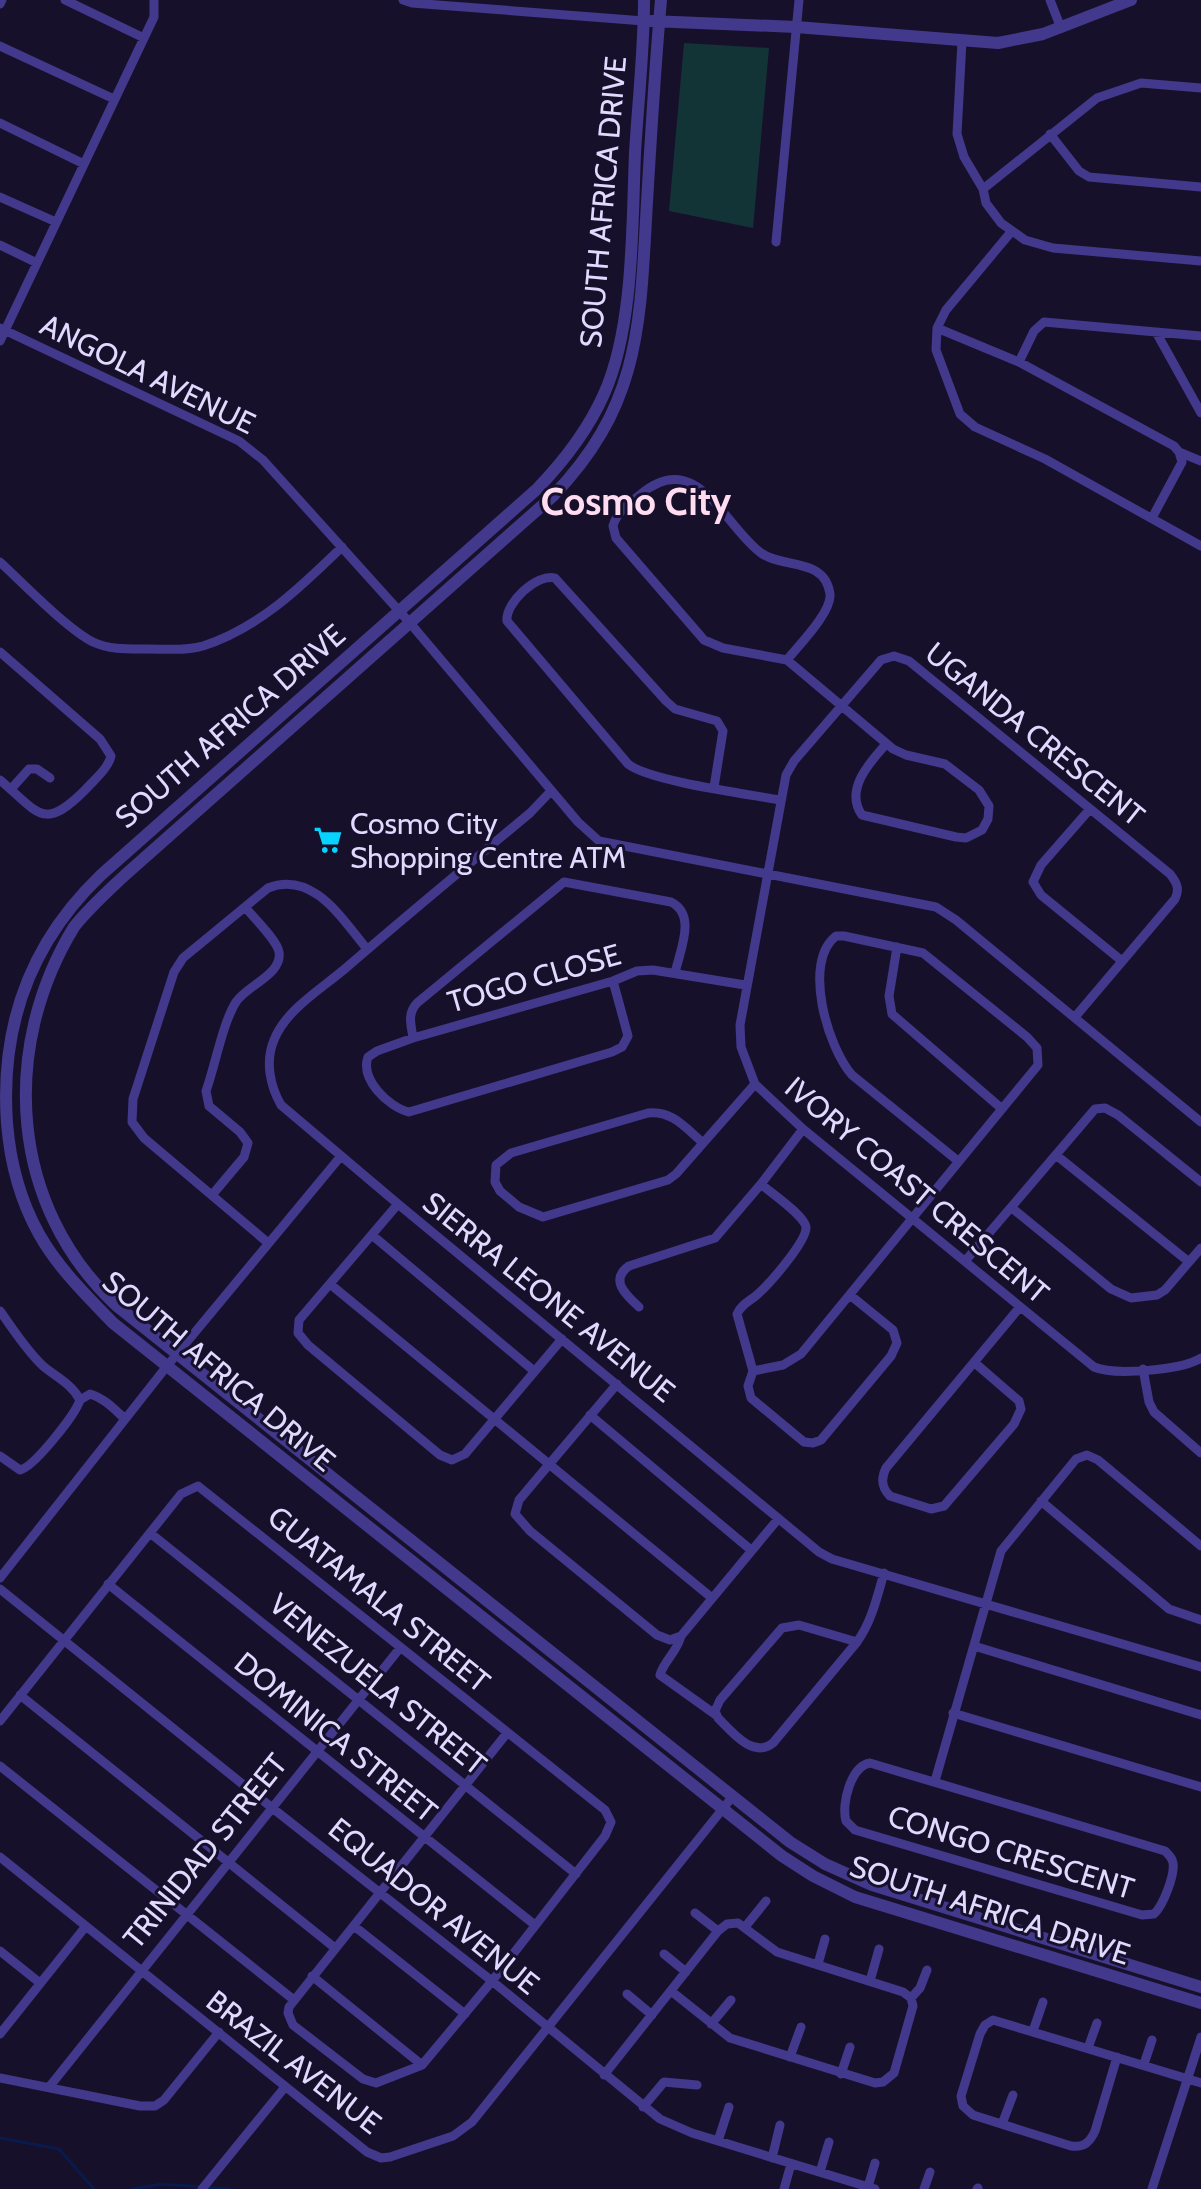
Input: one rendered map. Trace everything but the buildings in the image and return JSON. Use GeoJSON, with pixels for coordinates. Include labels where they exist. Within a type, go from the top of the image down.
{"type":"FeatureCollection","features":[{"type":"Feature","properties":{"kind":"street"},"geometry":{"type":"LineString","coordinates":[[65,0],[144,38]]}},
{"type":"Feature","properties":{"kind":"street"},"geometry":{"type":"LineString","coordinates":[[0,341],[2,330],[154,17],[154,0]]}},
{"type":"Feature","properties":{"kind":"street"},"geometry":{"type":"LineString","coordinates":[[403,0],[644,21],[796,27],[962,41],[1013,42],[1061,28],[1131,0]]}},
{"type":"Feature","properties":{"kind":"street","name":"SOUTH AFRICA DRIVE"},"geometry":{"type":"LineString","coordinates":[[644,0],[634,212],[625,312],[617,356],[604,394],[583,433],[558,468],[506,519],[78,897],[43,946],[31,969],[10,1038],[5,1071],[6,1112],[9,1150],[16,1178],[33,1222],[55,1258],[113,1323],[800,1869],[855,1897],[1201,2003]]}},
{"type":"Feature","properties":{"kind":"street","name":"SOUTH AFRICA DRIVE"},"geometry":{"type":"LineString","coordinates":[[661,0],[641,312],[635,347],[620,397],[591,451],[567,481],[91,907],[56,956],[39,989],[26,1026],[18,1093],[26,1158],[51,1221],[66,1247],[93,1284],[117,1306],[805,1852],[853,1878],[1201,1987]]}},
{"type":"Feature","properties":{"kind":"street"},"geometry":{"type":"LineString","coordinates":[[776,242],[799,0]]}},
{"type":"Feature","properties":{"kind":"street"},"geometry":{"type":"LineString","coordinates":[[1050,0],[1061,28]]}},
{"type":"Feature","properties":{"kind":"street"},"geometry":{"type":"LineString","coordinates":[[962,41],[956,129],[964,157],[983,189],[989,211],[1011,232],[1025,240],[1053,248],[1201,261]]}},
{"type":"Feature","properties":{"kind":"street"},"geometry":{"type":"LineString","coordinates":[[0,46],[114,99]]}},
{"type":"Feature","properties":{"kind":"street"},"geometry":{"type":"LineString","coordinates":[[983,189],[1093,101],[1129,86],[1150,82],[1201,88]]}},
{"type":"Feature","properties":{"kind":"street"},"geometry":{"type":"LineString","coordinates":[[0,123],[84,164]]}},
{"type":"Feature","properties":{"kind":"street"},"geometry":{"type":"LineString","coordinates":[[1050,134],[1079,171],[1089,177],[1201,187]]}},
{"type":"Feature","properties":{"kind":"street"},"geometry":{"type":"LineString","coordinates":[[0,197],[56,222]]}},
{"type":"Feature","properties":{"kind":"street"},"geometry":{"type":"LineString","coordinates":[[1011,232],[946,310],[937,328],[936,350],[955,403],[966,421],[1037,455],[1201,546]]}},
{"type":"Feature","properties":{"kind":"street"},"geometry":{"type":"LineString","coordinates":[[0,245],[37,263]]}},
{"type":"Feature","properties":{"kind":"street"},"geometry":{"type":"LineString","coordinates":[[1019,362],[1036,326],[1044,322],[1201,336]]}},
{"type":"Feature","properties":{"kind":"street"},"geometry":{"type":"LineString","coordinates":[[937,328],[1019,362],[1170,443],[1179,452],[1201,461]]}},
{"type":"Feature","properties":{"kind":"street","name":"ANGOLA AVENUE"},"geometry":{"type":"LineString","coordinates":[[2,330],[239,441],[263,460],[410,623],[551,791],[599,841],[936,907],[956,920],[1201,1122]]}},
{"type":"Feature","properties":{"kind":"street"},"geometry":{"type":"LineString","coordinates":[[1156,332],[1201,413]]}},
{"type":"Feature","properties":{"kind":"street"},"geometry":{"type":"LineString","coordinates":[[1152,518],[1179,470],[1182,462],[1179,452]]}},
{"type":"Feature","properties":{"kind":"street"},"geometry":{"type":"LineString","coordinates":[[787,660],[829,606],[830,592],[820,575],[803,565],[775,560],[762,554],[695,484],[666,480],[652,485],[618,514],[613,526],[616,538],[704,640],[723,648],[787,660],[886,744],[906,755],[945,764],[979,790],[989,806],[988,819],[982,830],[966,838],[956,837],[862,815],[856,803],[859,783],[867,767],[886,744]]}},
{"type":"Feature","properties":{"kind":"street"},"geometry":{"type":"LineString","coordinates":[[0,562],[91,641],[115,648],[188,648],[202,646],[249,625],[289,596],[342,547]]}},
{"type":"Feature","properties":{"kind":"street"},"geometry":{"type":"LineString","coordinates":[[714,787],[723,731],[721,725],[711,717],[675,709],[666,701],[563,584],[555,578],[542,577],[510,606],[506,614],[510,627],[628,764],[641,773],[780,800]]}},
{"type":"Feature","properties":{"kind":"street"},"geometry":{"type":"LineString","coordinates":[[0,652],[100,739],[110,750],[111,756],[106,768],[70,805],[52,815],[42,814],[33,808],[0,780]]}},
{"type":"Feature","properties":{"kind":"street","name":"UGANDA CRESCENT"},"geometry":{"type":"LineString","coordinates":[[766,875],[780,800],[791,765],[881,660],[894,656],[904,659],[1170,874],[1178,887],[1175,899],[1075,1017]]}},
{"type":"Feature","properties":{"kind":"street"},"geometry":{"type":"LineString","coordinates":[[11,789],[29,769],[37,769],[50,778]]}},
{"type":"Feature","properties":{"kind":"street","name":"SIERRA LEONE AVENUE"},"geometry":{"type":"LineString","coordinates":[[551,791],[530,813],[292,1014],[277,1033],[270,1051],[271,1078],[281,1105],[824,1556],[1201,1667]]}},
{"type":"Feature","properties":{"kind":"street"},"geometry":{"type":"LineString","coordinates":[[1090,809],[1041,865],[1033,882],[1041,895],[1122,961]]}},
{"type":"Feature","properties":{"kind":"street","name":"IVORY COAST CRESCENT"},"geometry":{"type":"LineString","coordinates":[[766,875],[745,985],[740,1038],[755,1084],[803,1129],[1094,1367],[1107,1371],[1143,1369],[1179,1366],[1200,1360]]}},
{"type":"Feature","properties":{"kind":"street","name":"TOGO CLOSE"},"geometry":{"type":"LineString","coordinates":[[675,973],[686,923],[680,907],[671,902],[564,882],[411,1010],[413,1038],[613,981],[637,971],[675,973],[745,985]]}},
{"type":"Feature","properties":{"kind":"street"},"geometry":{"type":"LineString","coordinates":[[267,1242],[144,1138],[132,1122],[131,1112],[179,964],[268,888],[276,885],[303,886],[312,890],[327,902],[367,949]]}},
{"type":"Feature","properties":{"kind":"street"},"geometry":{"type":"LineString","coordinates":[[212,1195],[244,1157],[248,1143],[240,1132],[209,1106],[206,1091],[236,1002],[272,969],[279,955],[276,945],[245,907]]}},
{"type":"Feature","properties":{"kind":"street"},"geometry":{"type":"LineString","coordinates":[[753,1371],[794,1360],[1038,1065],[1037,1048],[923,953],[836,936],[826,947],[819,992],[841,1061],[958,1161]]}},
{"type":"Feature","properties":{"kind":"street"},"geometry":{"type":"LineString","coordinates":[[897,947],[889,996],[892,1014],[1001,1108]]}},
{"type":"Feature","properties":{"kind":"street"},"geometry":{"type":"LineString","coordinates":[[413,1038],[377,1051],[368,1057],[365,1066],[370,1082],[397,1107],[409,1112],[622,1047],[628,1036],[628,1028],[613,981]]}},
{"type":"Feature","properties":{"kind":"street"},"geometry":{"type":"LineString","coordinates":[[702,1142],[669,1115],[648,1113],[511,1153],[496,1165],[495,1182],[500,1191],[519,1207],[543,1217],[668,1180],[755,1084]]}},
{"type":"Feature","properties":{"kind":"street"},"geometry":{"type":"LineString","coordinates":[[966,1260],[1091,1112],[1105,1108],[1118,1115],[1201,1182]]}},
{"type":"Feature","properties":{"kind":"street"},"geometry":{"type":"LineString","coordinates":[[639,1307],[621,1288],[619,1281],[622,1271],[715,1238],[803,1129]]}},
{"type":"Feature","properties":{"kind":"street"},"geometry":{"type":"LineString","coordinates":[[1056,1155],[1189,1262]]}},
{"type":"Feature","properties":{"kind":"street"},"geometry":{"type":"LineString","coordinates":[[0,1578],[267,1242],[341,1156]]}},
{"type":"Feature","properties":{"kind":"street"},"geometry":{"type":"LineString","coordinates":[[761,1184],[801,1218],[806,1228],[795,1251],[761,1292],[744,1303],[737,1314],[753,1371],[748,1392],[754,1402],[804,1442],[821,1440],[891,1356],[897,1343],[897,1336],[889,1326],[850,1295]]}},
{"type":"Feature","properties":{"kind":"street"},"geometry":{"type":"LineString","coordinates":[[398,1204],[297,1325],[301,1338],[440,1455],[452,1460],[465,1454],[562,1339]]}},
{"type":"Feature","properties":{"kind":"street"},"geometry":{"type":"LineString","coordinates":[[1012,1208],[1125,1297],[1161,1294],[1201,1248]]}},
{"type":"Feature","properties":{"kind":"street"},"geometry":{"type":"LineString","coordinates":[[372,1235],[534,1371]]}},
{"type":"Feature","properties":{"kind":"street"},"geometry":{"type":"LineString","coordinates":[[330,1284],[712,1598]]}},
{"type":"Feature","properties":{"kind":"street"},"geometry":{"type":"LineString","coordinates":[[975,1363],[1019,1401],[1021,1409],[1014,1424],[944,1506],[931,1509],[890,1496],[883,1486],[882,1476],[886,1468],[1020,1307]]}},
{"type":"Feature","properties":{"kind":"street"},"geometry":{"type":"LineString","coordinates":[[0,1311],[28,1350],[71,1388],[80,1400]]}},
{"type":"Feature","properties":{"kind":"street"},"geometry":{"type":"LineString","coordinates":[[1143,1369],[1154,1412],[1201,1453]]}},
{"type":"Feature","properties":{"kind":"street"},"geometry":{"type":"LineString","coordinates":[[617,1384],[519,1500],[515,1514],[657,1635],[670,1640],[681,1636]]}},
{"type":"Feature","properties":{"kind":"street"},"geometry":{"type":"LineString","coordinates":[[0,1456],[20,1470],[26,1469],[73,1413],[80,1400],[90,1394],[103,1399],[125,1419]]}},
{"type":"Feature","properties":{"kind":"street"},"geometry":{"type":"LineString","coordinates":[[590,1415],[751,1550]]}},
{"type":"Feature","properties":{"kind":"street"},"geometry":{"type":"LineString","coordinates":[[935,1781],[1003,1546],[1076,1459],[1090,1456],[1201,1546]]}},
{"type":"Feature","properties":{"kind":"street","name":"GUATAMALA STREET"},"geometry":{"type":"LineString","coordinates":[[0,1721],[181,1494],[193,1487],[201,1488],[605,1810],[611,1822],[605,1836],[422,2065]]}},
{"type":"Feature","properties":{"kind":"street"},"geometry":{"type":"LineString","coordinates":[[1041,1501],[1169,1609],[1201,1620]]}},
{"type":"Feature","properties":{"kind":"street"},"geometry":{"type":"LineString","coordinates":[[778,1519],[681,1636],[676,1652],[660,1675],[716,1715],[752,1747],[769,1747],[857,1642],[868,1624],[884,1573]]}},
{"type":"Feature","properties":{"kind":"street","name":"VENEZUELA STREET"},"geometry":{"type":"LineString","coordinates":[[150,1533],[576,1874]]}},
{"type":"Feature","properties":{"kind":"street","name":"DOMINICA STREET"},"geometry":{"type":"LineString","coordinates":[[108,1584],[535,1925]]}},
{"type":"Feature","properties":{"kind":"street","name":"EQUADOR AVENUE"},"geometry":{"type":"LineString","coordinates":[[0,1589],[492,1981],[643,2107],[674,2126],[872,2188]]}},
{"type":"Feature","properties":{"kind":"street"},"geometry":{"type":"LineString","coordinates":[[716,1715],[716,1708],[723,1696],[782,1628],[799,1625],[857,1642]]}},
{"type":"Feature","properties":{"kind":"street"},"geometry":{"type":"LineString","coordinates":[[974,1646],[1201,1715]]}},
{"type":"Feature","properties":{"kind":"street","name":"TRINIDAD STREET"},"geometry":{"type":"LineString","coordinates":[[50,2086],[400,1648]]}},
{"type":"Feature","properties":{"kind":"street"},"geometry":{"type":"LineString","coordinates":[[20,1695],[335,1948]]}},
{"type":"Feature","properties":{"kind":"street"},"geometry":{"type":"LineString","coordinates":[[953,1713],[1201,1787]]}},
{"type":"Feature","properties":{"kind":"street"},"geometry":{"type":"LineString","coordinates":[[312,1976],[422,2065],[376,2083],[363,2079],[293,2025],[288,2013],[312,1976],[507,1733]]}},
{"type":"Feature","properties":{"kind":"street","name":"CONGO CRESCENT"},"geometry":{"type":"LineString","coordinates":[[864,1764],[880,1765],[935,1781],[1165,1851],[1171,1857],[1173,1867],[1162,1905],[1154,1914],[1134,1914],[860,1832],[846,1821],[845,1803],[855,1773],[864,1764]]}},
{"type":"Feature","properties":{"kind":"street"},"geometry":{"type":"LineString","coordinates":[[0,1766],[294,2000]]}},
{"type":"Feature","properties":{"kind":"street","name":"BRAZIL AVENUE"},"geometry":{"type":"LineString","coordinates":[[0,1857],[367,2152],[390,2157],[463,2131],[733,1796]]}},
{"type":"Feature","properties":{"kind":"street"},"geometry":{"type":"LineString","coordinates":[[745,1927],[766,1901]]}},
{"type":"Feature","properties":{"kind":"street"},"geometry":{"type":"LineString","coordinates":[[695,1913],[718,1931]]}},
{"type":"Feature","properties":{"kind":"street"},"geometry":{"type":"LineString","coordinates":[[604,2075],[718,1931],[732,1923],[745,1927],[777,1952],[897,1989],[911,1998]]}},
{"type":"Feature","properties":{"kind":"street"},"geometry":{"type":"LineString","coordinates":[[0,2034],[86,1926]]}},
{"type":"Feature","properties":{"kind":"street"},"geometry":{"type":"LineString","coordinates":[[354,1926],[465,2014]]}},
{"type":"Feature","properties":{"kind":"street"},"geometry":{"type":"LineString","coordinates":[[818,1964],[825,1939]]}},
{"type":"Feature","properties":{"kind":"street"},"geometry":{"type":"LineString","coordinates":[[870,1981],[879,1949]]}},
{"type":"Feature","properties":{"kind":"street"},"geometry":{"type":"LineString","coordinates":[[0,1951],[40,1983]]}},
{"type":"Feature","properties":{"kind":"street"},"geometry":{"type":"LineString","coordinates":[[664,1954],[686,1972]]}},
{"type":"Feature","properties":{"kind":"street"},"geometry":{"type":"LineString","coordinates":[[671,1991],[730,2038],[875,2083],[883,2082],[895,2069],[911,2016],[911,1998],[920,1988],[927,1970]]}},
{"type":"Feature","properties":{"kind":"street"},"geometry":{"type":"LineString","coordinates":[[627,1994],[652,2015]]}},
{"type":"Feature","properties":{"kind":"street"},"geometry":{"type":"LineString","coordinates":[[711,2024],[731,2000]]}},
{"type":"Feature","properties":{"kind":"street"},"geometry":{"type":"LineString","coordinates":[[1033,2031],[1043,2002]]}},
{"type":"Feature","properties":{"kind":"street"},"geometry":{"type":"LineString","coordinates":[[1117,2057],[1095,2131],[1085,2144],[1071,2146],[973,2115],[962,2104],[961,2096],[980,2034],[985,2025],[993,2020],[1144,2064],[1201,2083]]}},
{"type":"Feature","properties":{"kind":"street"},"geometry":{"type":"LineString","coordinates":[[1088,2048],[1097,2023]]}},
{"type":"Feature","properties":{"kind":"street"},"geometry":{"type":"LineString","coordinates":[[790,2057],[801,2027]]}},
{"type":"Feature","properties":{"kind":"street"},"geometry":{"type":"LineString","coordinates":[[0,2078],[140,2106],[155,2106],[164,2100],[219,2032]]}},
{"type":"Feature","properties":{"kind":"street"},"geometry":{"type":"LineString","coordinates":[[1152,2189],[1201,2037]]}},
{"type":"Feature","properties":{"kind":"street"},"geometry":{"type":"LineString","coordinates":[[1144,2064],[1152,2040]]}},
{"type":"Feature","properties":{"kind":"street"},"geometry":{"type":"LineString","coordinates":[[841,2074],[850,2047]]}},
{"type":"Feature","properties":{"kind":"street"},"geometry":{"type":"LineString","coordinates":[[643,2107],[664,2082],[697,2085]]}},
{"type":"Feature","properties":{"kind":"street"},"geometry":{"type":"LineString","coordinates":[[202,2189],[285,2087]]}},
{"type":"Feature","properties":{"kind":"street"},"geometry":{"type":"LineString","coordinates":[[1002,2124],[1013,2095]]}},
{"type":"Feature","properties":{"kind":"street"},"geometry":{"type":"LineString","coordinates":[[718,2141],[729,2107]]}},
{"type":"Feature","properties":{"kind":"street"},"geometry":{"type":"LineString","coordinates":[[772,2158],[780,2125]]}},
{"type":"Feature","properties":{"kind":"street"},"geometry":{"type":"LineString","coordinates":[[820,2172],[829,2142]]}},
{"type":"Feature","properties":{"kind":"street"},"geometry":{"type":"LineString","coordinates":[[872,2188],[875,2163]]}},
{"type":"Feature","properties":{"kind":"street"},"geometry":{"type":"LineString","coordinates":[[784,2189],[791,2164]]}},
{"type":"Feature","properties":{"kind":"street"},"geometry":{"type":"LineString","coordinates":[[924,2189],[930,2172]]}},
{"type":"Feature","properties":{"kind":"green space"},"geometry":{"type":"Polygon","coordinates":[[[684,43],[769,48],[753,228],[669,211],[684,43]]]}},
{"type":"Feature","properties":{"kind":"waterway"},"geometry":{"type":"LineString","coordinates":[[0,2138],[59,2149],[94,2189]]}},
{"type":"Feature","properties":{"kind":"waterway"},"geometry":{"type":"LineString","coordinates":[[133,2189],[162,2184],[229,2189]]}},
{"type":"Feature","properties":{"kind":"place","name":"Cosmo City Shopping Centre ATM"},"geometry":{"type":"Point","coordinates":[328,840]}},
{"type":"Feature","properties":{"kind":"district","name":"Cosmo City"},"geometry":{"type":"Point","coordinates":[636,501]}}]}
